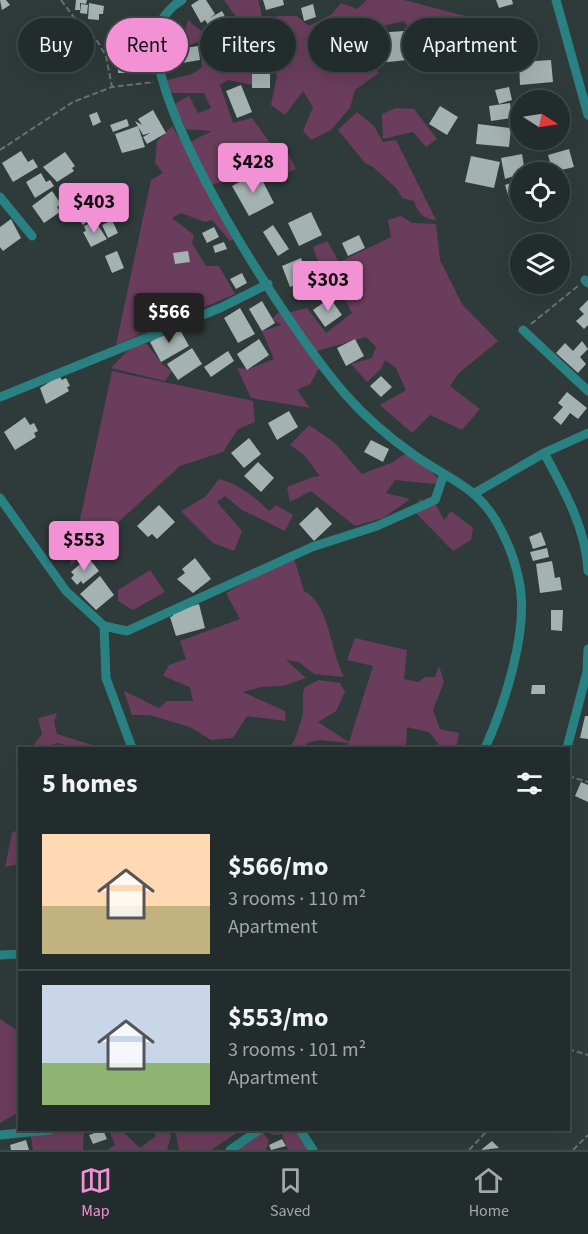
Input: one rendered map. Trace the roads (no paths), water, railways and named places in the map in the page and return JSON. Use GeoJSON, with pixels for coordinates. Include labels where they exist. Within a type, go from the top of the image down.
{"type":"FeatureCollection","features":[{"type":"Feature","properties":{"kind":"street"},"geometry":{"type":"LineString","coordinates":[[183,0],[165,16],[156,32],[157,52],[163,81],[188,145],[217,204],[268,284],[346,395],[389,436],[444,474],[476,492],[501,531],[520,588],[519,628],[502,704],[485,747]]}},
{"type":"Feature","properties":{"kind":"street"},"geometry":{"type":"LineString","coordinates":[[555,0],[588,115]]}},
{"type":"Feature","properties":{"kind":"street"},"geometry":{"type":"LineString","coordinates":[[0,197],[32,236]]}},
{"type":"Feature","properties":{"kind":"street"},"geometry":{"type":"LineString","coordinates":[[0,397],[220,308],[268,284]]}},
{"type":"Feature","properties":{"kind":"street"},"geometry":{"type":"LineString","coordinates":[[523,330],[588,391]]}},
{"type":"Feature","properties":{"kind":"street"},"geometry":{"type":"LineString","coordinates":[[476,492],[544,453],[588,433]]}},
{"type":"Feature","properties":{"kind":"street"},"geometry":{"type":"LineString","coordinates":[[544,453],[571,502],[587,552],[588,571]]}},
{"type":"Feature","properties":{"kind":"street"},"geometry":{"type":"LineString","coordinates":[[0,498],[66,591],[104,626],[127,631],[312,547],[412,513],[435,500],[444,474]]}},
{"type":"Feature","properties":{"kind":"street"},"geometry":{"type":"LineString","coordinates":[[104,626],[106,678],[132,747]]}},
{"type":"Feature","properties":{"kind":"street"},"geometry":{"type":"LineString","coordinates":[[567,747],[587,672],[588,649]]}},
{"type":"Feature","properties":{"kind":"street"},"geometry":{"type":"LineString","coordinates":[[0,955],[18,954]]}},
{"type":"Feature","properties":{"kind":"street"},"geometry":{"type":"LineString","coordinates":[[0,1135],[40,1131]]}},
{"type":"Feature","properties":{"kind":"street"},"geometry":{"type":"LineString","coordinates":[[230,1150],[258,1131]]}},
{"type":"Feature","properties":{"kind":"street"},"geometry":{"type":"LineString","coordinates":[[301,1131],[313,1150]]}}]}
